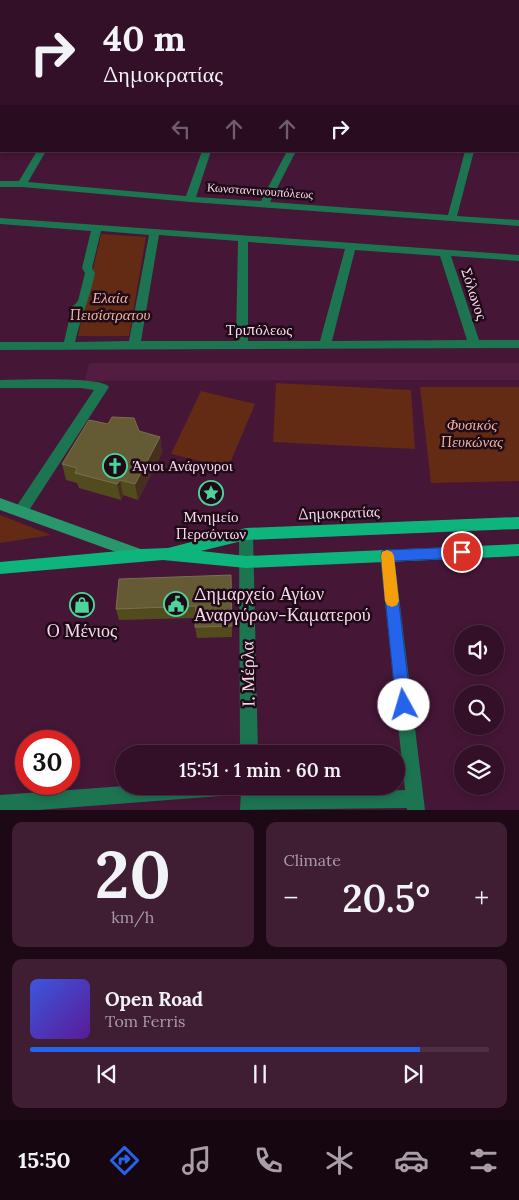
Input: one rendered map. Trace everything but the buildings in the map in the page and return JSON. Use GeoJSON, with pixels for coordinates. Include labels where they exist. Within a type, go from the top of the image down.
{"type":"FeatureCollection","features":[{"type":"Feature","properties":{"kind":"main road","name":"Δημοκρατίας"},"geometry":{"type":"LineString","coordinates":[[0,504],[141,555],[164,554],[246,562],[519,550]]}},
{"type":"Feature","properties":{"kind":"main road","name":"Δημοκρατίας"},"geometry":{"type":"LineString","coordinates":[[164,554],[246,534],[519,523]]}},
{"type":"Feature","properties":{"kind":"main road"},"geometry":{"type":"LineString","coordinates":[[0,568],[141,555]]}},
{"type":"Feature","properties":{"kind":"street"},"geometry":{"type":"LineString","coordinates":[[22,184],[41,152]]}},
{"type":"Feature","properties":{"kind":"street"},"geometry":{"type":"LineString","coordinates":[[190,199],[208,152]]}},
{"type":"Feature","properties":{"kind":"street"},"geometry":{"type":"LineString","coordinates":[[264,204],[291,152]]}},
{"type":"Feature","properties":{"kind":"street"},"geometry":{"type":"LineString","coordinates":[[452,217],[470,152]]}},
{"type":"Feature","properties":{"kind":"street","name":"Κωνσταντινουπόλεως"},"geometry":{"type":"LineString","coordinates":[[0,184],[22,184],[190,199],[519,223]]}},
{"type":"Feature","properties":{"kind":"street"},"geometry":{"type":"LineString","coordinates":[[1,222],[155,231],[519,258]]}},
{"type":"Feature","properties":{"kind":"street"},"geometry":{"type":"LineString","coordinates":[[68,347],[78,307],[83,302],[90,273],[87,268],[97,227]]}},
{"type":"Feature","properties":{"kind":"street"},"geometry":{"type":"LineString","coordinates":[[134,346],[155,231]]}},
{"type":"Feature","properties":{"kind":"street"},"geometry":{"type":"LineString","coordinates":[[242,345],[243,238]]}},
{"type":"Feature","properties":{"kind":"street"},"geometry":{"type":"LineString","coordinates":[[325,345],[352,246]]}},
{"type":"Feature","properties":{"kind":"street","name":"Σόλωνος"},"geometry":{"type":"LineString","coordinates":[[444,252],[474,344]]}},
{"type":"Feature","properties":{"kind":"street","name":"Τριπόλεως"},"geometry":{"type":"LineString","coordinates":[[0,346],[519,344]]}},
{"type":"Feature","properties":{"kind":"street"},"geometry":{"type":"LineString","coordinates":[[0,384],[81,384],[102,388],[21,511]]}},
{"type":"Feature","properties":{"kind":"street","name":"Ι. Μέρλα"},"geometry":{"type":"LineString","coordinates":[[246,534],[249,745]]}},
{"type":"Feature","properties":{"kind":"street"},"geometry":{"type":"LineString","coordinates":[[249,800],[415,805],[387,556]]}},
{"type":"Feature","properties":{"kind":"street"},"geometry":{"type":"LineString","coordinates":[[0,804],[117,795]]}},
{"type":"Feature","properties":{"kind":"shaded area"},"geometry":{"type":"Polygon","coordinates":[[[89,363],[519,363],[519,380],[85,381],[89,363]]]}},
{"type":"Feature","properties":{"kind":"green space","name":"Ελαία Πεισίστρατου"},"geometry":{"type":"Polygon","coordinates":[[[101,234],[146,237],[129,336],[78,336],[101,234]]]}},
{"type":"Feature","properties":{"kind":"green space"},"geometry":{"type":"Polygon","coordinates":[[[276,383],[411,390],[415,449],[273,442],[276,383]]]}},
{"type":"Feature","properties":{"kind":"green space","name":"Φυσικός Πευκώνας"},"geometry":{"type":"Polygon","coordinates":[[[420,387],[519,387],[519,481],[431,483],[420,387]]]}},
{"type":"Feature","properties":{"kind":"green space"},"geometry":{"type":"Polygon","coordinates":[[[201,391],[255,404],[228,468],[171,454],[201,391]]]}},
{"type":"Feature","properties":{"kind":"green space"},"geometry":{"type":"Polygon","coordinates":[[[0,515],[51,535],[0,543],[0,515]]]}},
{"type":"Feature","properties":{"kind":"slow traffic"},"geometry":{"type":"LineString","coordinates":[[387,556],[392,601]]}},
{"type":"Feature","properties":{"kind":"place","name":"Άγιοι Ανάργυροι"},"geometry":{"type":"Point","coordinates":[115,466]}},
{"type":"Feature","properties":{"kind":"place","name":"Μνημείο Περσόντων"},"geometry":{"type":"Point","coordinates":[211,493]}},
{"type":"Feature","properties":{"kind":"place","name":"Δημαρχείο Αγίων Αναργύρων-Καματερού"},"geometry":{"type":"Point","coordinates":[176,604]}},
{"type":"Feature","properties":{"kind":"place","name":"Ο Μένιος"},"geometry":{"type":"Point","coordinates":[82,605]}},
{"type":"Feature","properties":{"kind":"route"},"geometry":{"type":"LineString","coordinates":[[404,705],[387,556],[462,552]]}}]}
